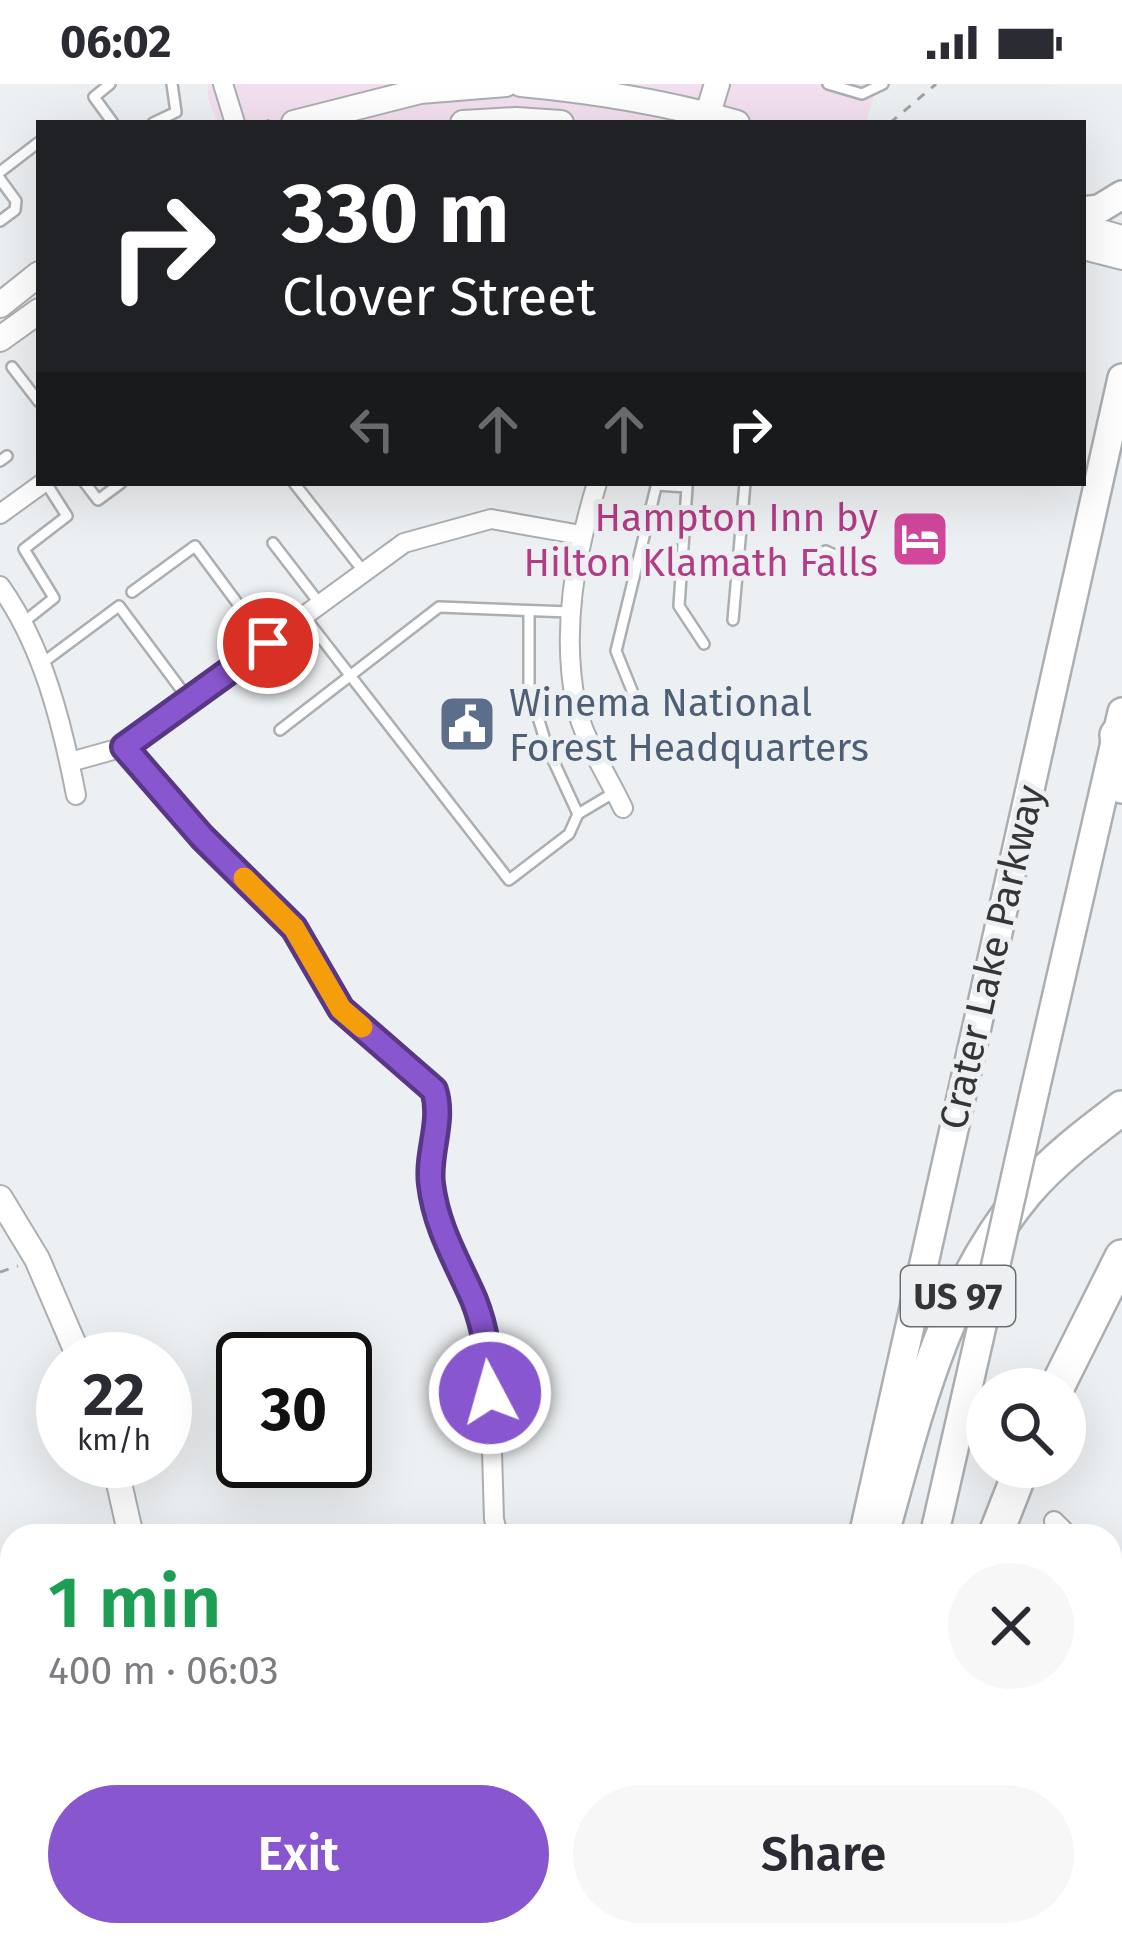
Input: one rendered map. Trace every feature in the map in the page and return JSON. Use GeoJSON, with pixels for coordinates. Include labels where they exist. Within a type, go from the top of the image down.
{"type":"FeatureCollection","features":[{"type":"Feature","properties":{"kind":"highway"},"geometry":{"type":"LineString","coordinates":[[1119,724],[1122,786]]}},
{"type":"Feature","properties":{"kind":"highway","name":"US 97"},"geometry":{"type":"LineString","coordinates":[[885,1524],[939,1341],[986,1246],[1027,1191],[1122,1108]]}},
{"type":"Feature","properties":{"kind":"highway"},"geometry":{"type":"LineString","coordinates":[[1066,1368],[1122,1257]]}},
{"type":"Feature","properties":{"kind":"highway"},"geometry":{"type":"LineString","coordinates":[[1000,1524],[1014,1488]]}},
{"type":"Feature","properties":{"kind":"main road"},"geometry":{"type":"LineString","coordinates":[[1086,211],[1122,195]]}},
{"type":"Feature","properties":{"kind":"main road","name":"Crater Lake Parkway"},"geometry":{"type":"LineString","coordinates":[[866,1524],[1122,378]]}},
{"type":"Feature","properties":{"kind":"main road","name":"Crater Lake Parkway"},"geometry":{"type":"LineString","coordinates":[[937,1524],[1119,724]]}},
{"type":"Feature","properties":{"kind":"street"},"geometry":{"type":"LineString","coordinates":[[223,84],[234,120]]}},
{"type":"Feature","properties":{"kind":"street"},"geometry":{"type":"LineString","coordinates":[[306,120],[420,91],[506,84]]}},
{"type":"Feature","properties":{"kind":"street"},"geometry":{"type":"LineString","coordinates":[[521,84],[590,91],[706,119],[717,84]]}},
{"type":"Feature","properties":{"kind":"street"},"geometry":{"type":"LineString","coordinates":[[1086,228],[1122,238]]}},
{"type":"Feature","properties":{"kind":"street"},"geometry":{"type":"LineString","coordinates":[[1086,248],[1122,257]]}},
{"type":"Feature","properties":{"kind":"street"},"geometry":{"type":"LineString","coordinates":[[0,305],[36,276]]}},
{"type":"Feature","properties":{"kind":"street"},"geometry":{"type":"LineString","coordinates":[[0,339],[36,313]]}},
{"type":"Feature","properties":{"kind":"street"},"geometry":{"type":"LineString","coordinates":[[0,514],[40,486]]}},
{"type":"Feature","properties":{"kind":"street"},"geometry":{"type":"LineString","coordinates":[[597,486],[581,535],[570,612],[577,708],[619,800]]}},
{"type":"Feature","properties":{"kind":"street"},"geometry":{"type":"LineString","coordinates":[[70,762],[124,747],[404,543],[491,519],[581,535]]}},
{"type":"Feature","properties":{"kind":"street"},"geometry":{"type":"LineString","coordinates":[[0,586],[25,621],[41,664],[76,795]]}},
{"type":"Feature","properties":{"kind":"street"},"geometry":{"type":"LineString","coordinates":[[124,747],[202,837],[294,928],[341,1009],[434,1090],[439,1105],[430,1180],[439,1227],[475,1303],[489,1350],[495,1524]]}},
{"type":"Feature","properties":{"kind":"street"},"geometry":{"type":"LineString","coordinates":[[0,1198],[37,1259],[68,1332]]}},
{"type":"Feature","properties":{"kind":"street"},"geometry":{"type":"LineString","coordinates":[[120,1488],[128,1524]]}},
{"type":"Feature","properties":{"kind":"street"},"geometry":{"type":"LineString","coordinates":[[1054,1521],[1057,1524]]}},
{"type":"Feature","properties":{"kind":"lane"},"geometry":{"type":"LineString","coordinates":[[110,84],[94,97],[111,120]]}},
{"type":"Feature","properties":{"kind":"lane"},"geometry":{"type":"LineString","coordinates":[[159,120],[176,112],[172,84]]}},
{"type":"Feature","properties":{"kind":"lane"},"geometry":{"type":"LineString","coordinates":[[828,84],[862,94],[883,84]]}},
{"type":"Feature","properties":{"kind":"lane"},"geometry":{"type":"LineString","coordinates":[[0,221],[15,210],[16,201],[0,175],[36,145]]}},
{"type":"Feature","properties":{"kind":"lane"},"geometry":{"type":"LineString","coordinates":[[12,367],[36,398]]}},
{"type":"Feature","properties":{"kind":"lane"},"geometry":{"type":"LineString","coordinates":[[25,621],[54,598],[24,549],[67,516],[46,486]]}},
{"type":"Feature","properties":{"kind":"lane"},"geometry":{"type":"LineString","coordinates":[[87,486],[98,500],[117,486]]}},
{"type":"Feature","properties":{"kind":"lane"},"geometry":{"type":"LineString","coordinates":[[296,486],[364,572]]}},
{"type":"Feature","properties":{"kind":"lane"},"geometry":{"type":"LineString","coordinates":[[635,698],[616,651],[657,486]]}},
{"type":"Feature","properties":{"kind":"lane"},"geometry":{"type":"LineString","coordinates":[[677,486],[687,487],[679,606],[704,644]]}},
{"type":"Feature","properties":{"kind":"lane"},"geometry":{"type":"LineString","coordinates":[[733,620],[745,486]]}},
{"type":"Feature","properties":{"kind":"lane"},"geometry":{"type":"LineString","coordinates":[[273,543],[351,673],[509,880],[569,834],[578,814],[619,800]]}},
{"type":"Feature","properties":{"kind":"lane"},"geometry":{"type":"LineString","coordinates":[[132,592],[195,546],[268,643]]}},
{"type":"Feature","properties":{"kind":"lane"},"geometry":{"type":"LineString","coordinates":[[814,555],[826,551],[859,566]]}},
{"type":"Feature","properties":{"kind":"lane"},"geometry":{"type":"LineString","coordinates":[[41,664],[118,606],[189,700]]}},
{"type":"Feature","properties":{"kind":"lane"},"geometry":{"type":"LineString","coordinates":[[280,730],[439,607],[570,612]]}},
{"type":"Feature","properties":{"kind":"lane"},"geometry":{"type":"LineString","coordinates":[[529,611],[529,687],[547,747],[578,814]]}},
{"type":"Feature","properties":{"kind":"path"},"geometry":{"type":"LineString","coordinates":[[894,120],[936,84]]}},
{"type":"Feature","properties":{"kind":"shaded area"},"geometry":{"type":"Polygon","coordinates":[[[208,84],[877,84],[867,120],[216,120],[208,84]]]}},
{"type":"Feature","properties":{"kind":"slow traffic"},"geometry":{"type":"LineString","coordinates":[[244,878],[294,928],[341,1009],[362,1027]]}},
{"type":"Feature","properties":{"kind":"place","name":"Hampton Inn by Hilton Klamath Falls"},"geometry":{"type":"Point","coordinates":[920,539]}},
{"type":"Feature","properties":{"kind":"place","name":"Winema National Forest Headquarters"},"geometry":{"type":"Point","coordinates":[467,724]}},
{"type":"Feature","properties":{"kind":"route"},"geometry":{"type":"LineString","coordinates":[[268,643],[124,747],[202,837],[294,928],[341,1009],[434,1090],[439,1105],[430,1180],[439,1227],[475,1303],[489,1350],[490,1393]]}}]}
